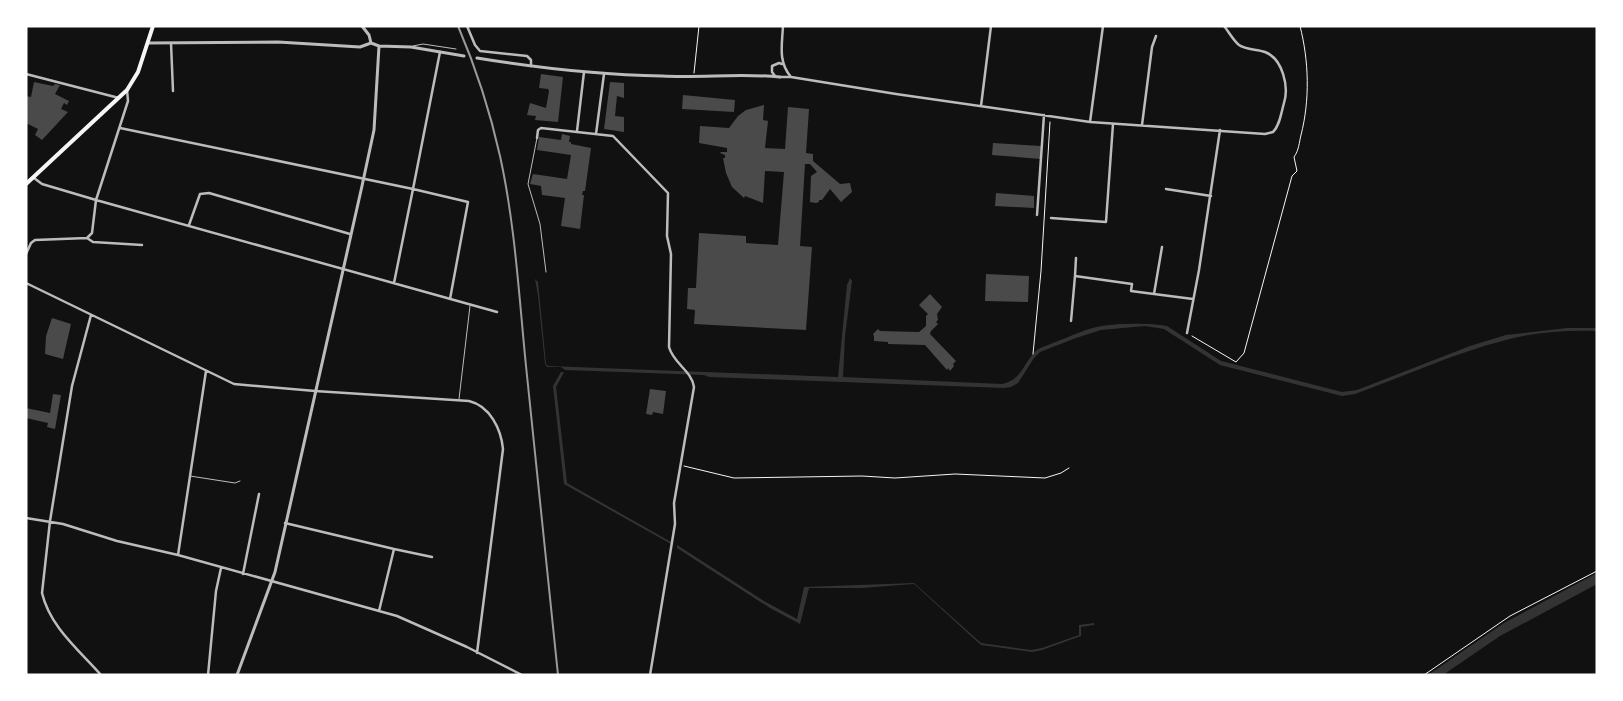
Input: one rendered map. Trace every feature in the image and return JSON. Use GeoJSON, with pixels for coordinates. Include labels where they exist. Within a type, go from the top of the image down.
{"type":"FeatureCollection","features":[{"type":"Feature","properties":{"kind":"main road"},"geometry":{"type":"LineString","coordinates":[[26,184],[121,98],[138,72],[153,26]]}},
{"type":"Feature","properties":{"kind":"street"},"geometry":{"type":"LineString","coordinates":[[362,26],[372,43]]}},
{"type":"Feature","properties":{"kind":"street"},"geometry":{"type":"LineString","coordinates":[[467,26],[475,45],[480,51],[526,56],[531,60],[531,66]]}},
{"type":"Feature","properties":{"kind":"street"},"geometry":{"type":"LineString","coordinates":[[783,26],[782,64],[791,77]]}},
{"type":"Feature","properties":{"kind":"street"},"geometry":{"type":"LineString","coordinates":[[981,106],[991,26]]}},
{"type":"Feature","properties":{"kind":"street"},"geometry":{"type":"LineString","coordinates":[[1090,122],[1103,26]]}},
{"type":"Feature","properties":{"kind":"street"},"geometry":{"type":"LineString","coordinates":[[477,58],[604,74],[693,77],[764,75],[791,77],[1090,122],[1265,134],[1273,132],[1277,126],[1285,99],[1287,86],[1285,78],[1271,55],[1240,46],[1224,26]]}},
{"type":"Feature","properties":{"kind":"street"},"geometry":{"type":"LineString","coordinates":[[1142,125],[1152,46],[1156,36]]}},
{"type":"Feature","properties":{"kind":"street"},"geometry":{"type":"LineString","coordinates":[[148,43],[278,42],[360,47],[372,43],[379,46],[411,47],[464,56]]}},
{"type":"Feature","properties":{"kind":"street"},"geometry":{"type":"LineString","coordinates":[[171,43],[173,90]]}},
{"type":"Feature","properties":{"kind":"street"},"geometry":{"type":"LineString","coordinates":[[237,675],[272,582],[363,180],[374,130],[379,46]]}},
{"type":"Feature","properties":{"kind":"street"},"geometry":{"type":"LineString","coordinates":[[394,283],[440,52]]}},
{"type":"Feature","properties":{"kind":"street"},"geometry":{"type":"LineString","coordinates":[[764,75],[782,55]]}},
{"type":"Feature","properties":{"kind":"street"},"geometry":{"type":"LineString","coordinates":[[776,63],[782,64]]}},
{"type":"Feature","properties":{"kind":"street"},"geometry":{"type":"LineString","coordinates":[[771,69],[778,76]]}},
{"type":"Feature","properties":{"kind":"street"},"geometry":{"type":"LineString","coordinates":[[778,76],[784,74],[785,70]]}},
{"type":"Feature","properties":{"kind":"street"},"geometry":{"type":"LineString","coordinates":[[577,131],[584,72]]}},
{"type":"Feature","properties":{"kind":"street"},"geometry":{"type":"LineString","coordinates":[[26,74],[121,98]]}},
{"type":"Feature","properties":{"kind":"street"},"geometry":{"type":"LineString","coordinates":[[596,134],[604,74]]}},
{"type":"Feature","properties":{"kind":"street"},"geometry":{"type":"LineString","coordinates":[[87,238],[92,233],[96,200],[128,101],[127,90]]}},
{"type":"Feature","properties":{"kind":"street"},"geometry":{"type":"LineString","coordinates":[[1037,215],[1044,115]]}},
{"type":"Feature","properties":{"kind":"street"},"geometry":{"type":"LineString","coordinates":[[1051,218],[1106,222],[1113,124]]}},
{"type":"Feature","properties":{"kind":"street"},"geometry":{"type":"LineString","coordinates":[[120,128],[468,202],[450,299]]}},
{"type":"Feature","properties":{"kind":"street"},"geometry":{"type":"LineString","coordinates":[[537,138],[538,130],[541,128],[613,136],[668,193],[667,236],[671,254],[669,347],[675,360],[691,378],[694,387],[674,502],[675,524],[650,675]]}},
{"type":"Feature","properties":{"kind":"street"},"geometry":{"type":"LineString","coordinates":[[1187,333],[1211,196],[1220,130]]}},
{"type":"Feature","properties":{"kind":"street"},"geometry":{"type":"LineString","coordinates":[[34,178],[42,184],[96,200],[497,312]]}},
{"type":"Feature","properties":{"kind":"street"},"geometry":{"type":"LineString","coordinates":[[1166,189],[1211,196]]}},
{"type":"Feature","properties":{"kind":"street"},"geometry":{"type":"LineString","coordinates":[[189,225],[200,194],[209,192],[350,234]]}},
{"type":"Feature","properties":{"kind":"street"},"geometry":{"type":"LineString","coordinates":[[26,254],[31,243],[35,240],[87,238],[93,242],[142,245]]}},
{"type":"Feature","properties":{"kind":"street"},"geometry":{"type":"LineString","coordinates":[[1154,294],[1162,247]]}},
{"type":"Feature","properties":{"kind":"street"},"geometry":{"type":"LineString","coordinates":[[1071,321],[1076,258]]}},
{"type":"Feature","properties":{"kind":"street"},"geometry":{"type":"LineString","coordinates":[[1075,276],[1132,284],[1131,291],[1193,300]]}},
{"type":"Feature","properties":{"kind":"street"},"geometry":{"type":"LineString","coordinates":[[26,283],[234,384],[459,400],[479,404],[492,417],[500,433],[503,449],[477,653]]}},
{"type":"Feature","properties":{"kind":"street"},"geometry":{"type":"LineString","coordinates":[[91,314],[72,386],[50,521],[42,594],[53,622],[101,675]]}},
{"type":"Feature","properties":{"kind":"street"},"geometry":{"type":"LineString","coordinates":[[178,555],[206,371]]}},
{"type":"Feature","properties":{"kind":"street"},"geometry":{"type":"LineString","coordinates":[[243,574],[259,494]]}},
{"type":"Feature","properties":{"kind":"street"},"geometry":{"type":"LineString","coordinates":[[26,518],[63,524],[117,541],[178,555],[397,616],[522,675]]}},
{"type":"Feature","properties":{"kind":"street"},"geometry":{"type":"LineString","coordinates":[[285,523],[432,557]]}},
{"type":"Feature","properties":{"kind":"street"},"geometry":{"type":"LineString","coordinates":[[379,611],[394,549]]}},
{"type":"Feature","properties":{"kind":"street"},"geometry":{"type":"LineString","coordinates":[[208,675],[216,591],[221,568]]}},
{"type":"Feature","properties":{"kind":"lane"},"geometry":{"type":"LineString","coordinates":[[411,47],[418,44],[456,49]]}},
{"type":"Feature","properties":{"kind":"lane"},"geometry":{"type":"LineString","coordinates":[[537,138],[528,184],[540,224],[546,272]]}},
{"type":"Feature","properties":{"kind":"lane"},"geometry":{"type":"LineString","coordinates":[[459,400],[470,305]]}},
{"type":"Feature","properties":{"kind":"lane"},"geometry":{"type":"LineString","coordinates":[[190,476],[235,483],[240,481]]}},
{"type":"Feature","properties":{"kind":"path"},"geometry":{"type":"LineString","coordinates":[[693,77],[698,26]]}},
{"type":"Feature","properties":{"kind":"path"},"geometry":{"type":"LineString","coordinates":[[1187,333],[1236,362],[1244,353],[1292,176],[1297,171],[1294,157],[1306,117],[1307,101],[1305,48],[1300,26]]}},
{"type":"Feature","properties":{"kind":"path"},"geometry":{"type":"LineString","coordinates":[[1033,354],[1041,271],[1050,116]]}},
{"type":"Feature","properties":{"kind":"path"},"geometry":{"type":"LineString","coordinates":[[681,465],[734,478],[862,476],[895,478],[955,474],[1045,478],[1061,474],[1069,468]]}},
{"type":"Feature","properties":{"kind":"path"},"geometry":{"type":"LineString","coordinates":[[1424,675],[1510,616],[1597,571]]}},
{"type":"Feature","properties":{"kind":"shaded area"},"geometry":{"type":"Polygon","coordinates":[[[850,278],[852,281],[845,336],[843,377],[1002,384],[1009,382],[1019,375],[1032,355],[1042,347],[1096,327],[1117,324],[1144,324],[1167,326],[1221,361],[1342,392],[1357,390],[1470,346],[1506,335],[1567,328],[1597,328],[1597,331],[1551,332],[1506,340],[1449,358],[1355,394],[1342,396],[1220,365],[1164,329],[1145,326],[1101,330],[1040,352],[1018,383],[1004,388],[565,370],[561,367],[547,367],[545,364],[535,279],[538,282],[546,364],[548,366],[838,377],[847,285],[850,278]]]}},
{"type":"Feature","properties":{"kind":"shaded area"},"geometry":{"type":"Polygon","coordinates":[[[561,372],[564,372],[556,387],[567,483],[671,542],[671,544],[564,484],[553,386],[561,372]]]}},
{"type":"Feature","properties":{"kind":"shaded area"},"geometry":{"type":"Polygon","coordinates":[[[677,545],[764,601],[797,619],[804,587],[914,583],[981,643],[1031,650],[1079,635],[1079,625],[1094,623],[1094,625],[1081,627],[1081,636],[1032,652],[981,645],[914,584],[862,588],[809,588],[800,624],[770,608],[677,548],[677,545]]]}},
{"type":"Feature","properties":{"kind":"shaded area"},"geometry":{"type":"Polygon","coordinates":[[[1597,573],[1597,584],[1500,636],[1443,675],[1428,675],[1504,623],[1597,573]]]}},
{"type":"Feature","properties":{"kind":"building"},"geometry":{"type":"Polygon","coordinates":[[[541,74],[563,77],[558,122],[535,120],[536,116],[527,115],[530,103],[546,108],[549,91],[548,89],[539,88],[541,74]]]}},
{"type":"Feature","properties":{"kind":"building"},"geometry":{"type":"Polygon","coordinates":[[[34,82],[53,86],[55,84],[60,85],[55,94],[69,101],[67,105],[64,103],[61,109],[68,112],[42,140],[35,135],[38,129],[26,123],[26,96],[31,97],[34,82]]]}},
{"type":"Feature","properties":{"kind":"building"},"geometry":{"type":"Polygon","coordinates":[[[610,82],[624,83],[624,98],[617,96],[615,116],[624,117],[624,132],[604,129],[610,82]]]}},
{"type":"Feature","properties":{"kind":"building"},"geometry":{"type":"Polygon","coordinates":[[[683,95],[735,100],[734,112],[682,109],[683,95]]]}},
{"type":"Feature","properties":{"kind":"building"},"geometry":{"type":"Polygon","coordinates":[[[764,105],[763,120],[768,121],[765,148],[785,149],[788,107],[809,109],[806,153],[813,154],[813,161],[840,184],[850,183],[852,192],[841,202],[830,189],[819,202],[810,202],[811,176],[817,172],[810,164],[805,164],[800,246],[812,247],[806,330],[694,324],[695,310],[687,309],[688,288],[696,288],[699,233],[746,236],[746,243],[778,245],[784,172],[765,171],[763,203],[745,196],[744,198],[732,187],[726,173],[723,158],[725,158],[725,155],[720,153],[727,152],[727,148],[699,143],[700,126],[729,128],[738,116],[746,110],[764,105]]]}},
{"type":"Feature","properties":{"kind":"building"},"geometry":{"type":"Polygon","coordinates":[[[562,134],[570,136],[569,142],[571,144],[591,148],[585,191],[583,191],[582,195],[584,195],[580,229],[561,226],[565,198],[542,195],[541,186],[530,184],[533,174],[567,179],[571,155],[537,150],[539,137],[561,140],[562,134]]]}},
{"type":"Feature","properties":{"kind":"building"},"geometry":{"type":"Polygon","coordinates":[[[993,143],[1041,146],[1041,159],[992,155],[993,143]]]}},
{"type":"Feature","properties":{"kind":"building"},"geometry":{"type":"Polygon","coordinates":[[[996,193],[1034,196],[1034,208],[995,206],[996,193]]]}},
{"type":"Feature","properties":{"kind":"building"},"geometry":{"type":"Polygon","coordinates":[[[986,274],[1029,276],[1028,302],[985,301],[986,274]]]}},
{"type":"Feature","properties":{"kind":"building"},"geometry":{"type":"Polygon","coordinates":[[[930,294],[942,307],[937,314],[938,320],[936,322],[938,324],[930,334],[956,361],[950,371],[925,345],[888,344],[888,342],[874,341],[873,334],[878,329],[880,331],[919,332],[926,326],[926,316],[928,314],[919,305],[930,294]]]}},
{"type":"Feature","properties":{"kind":"building"},"geometry":{"type":"Polygon","coordinates":[[[52,318],[71,324],[63,359],[45,354],[46,336],[52,318]]]}},
{"type":"Feature","properties":{"kind":"building"},"geometry":{"type":"Polygon","coordinates":[[[650,389],[666,391],[663,414],[653,412],[652,415],[646,414],[650,389]]]}},
{"type":"Feature","properties":{"kind":"building"},"geometry":{"type":"Polygon","coordinates":[[[53,394],[61,395],[55,429],[47,427],[48,423],[26,418],[26,408],[50,413],[53,394]]]}},
{"type":"Feature","properties":{"kind":"railway"},"geometry":{"type":"LineString","coordinates":[[458,26],[477,74],[487,106],[505,182],[516,260],[558,675]]}}]}
